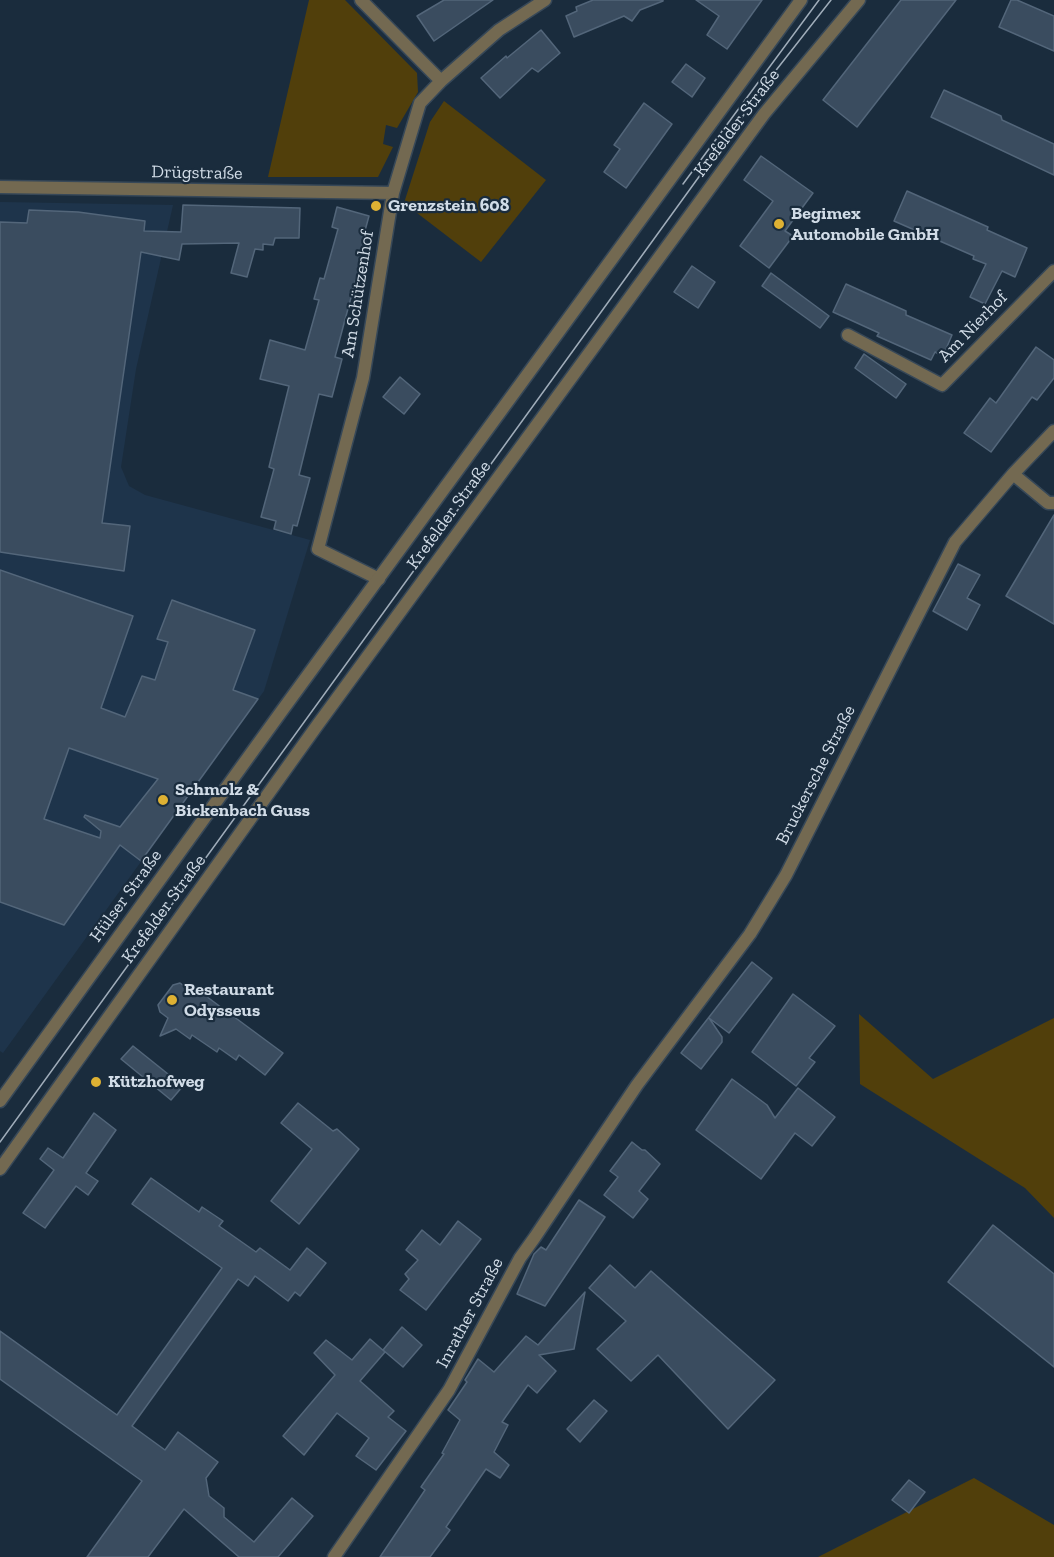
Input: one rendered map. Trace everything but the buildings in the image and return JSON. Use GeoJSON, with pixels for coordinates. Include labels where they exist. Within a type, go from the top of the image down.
{"type":"FeatureCollection","features":[{"type":"Feature","properties":{"kind":"street"},"geometry":{"type":"LineString","coordinates":[[361,0],[441,81]]}},
{"type":"Feature","properties":{"kind":"street","name":"Am Schützenhof"},"geometry":{"type":"LineString","coordinates":[[379,579],[318,549],[363,378],[393,193],[420,103],[441,81],[499,30],[545,0]]}},
{"type":"Feature","properties":{"kind":"street","name":"Krefelder Straße"},"geometry":{"type":"LineString","coordinates":[[281,712],[801,0]]}},
{"type":"Feature","properties":{"kind":"street","name":"Krefelder Straße"},"geometry":{"type":"LineString","coordinates":[[0,1169],[316,727],[764,114],[859,0]]}},
{"type":"Feature","properties":{"kind":"street","name":"Drügstraße"},"geometry":{"type":"LineString","coordinates":[[0,187],[393,193]]}},
{"type":"Feature","properties":{"kind":"street","name":"Am Nierhof"},"geometry":{"type":"LineString","coordinates":[[848,335],[942,385],[1054,271]]}},
{"type":"Feature","properties":{"kind":"street","name":"Bruckersche Straße"},"geometry":{"type":"LineString","coordinates":[[637,1085],[750,934],[786,875],[955,542],[1013,474],[1054,431]]}},
{"type":"Feature","properties":{"kind":"street"},"geometry":{"type":"LineString","coordinates":[[1013,474],[1048,503],[1054,503]]}},
{"type":"Feature","properties":{"kind":"street","name":"Hülser Straße"},"geometry":{"type":"LineString","coordinates":[[0,1101],[281,712]]}},
{"type":"Feature","properties":{"kind":"street","name":"Inrather Straße"},"geometry":{"type":"LineString","coordinates":[[334,1557],[449,1390],[520,1258],[637,1085]]}},
{"type":"Feature","properties":{"kind":"shaded area"},"geometry":{"type":"Polygon","coordinates":[[[309,0],[345,0],[417,73],[418,92],[397,128],[386,125],[383,144],[393,147],[378,177],[268,177],[309,0]]]}},
{"type":"Feature","properties":{"kind":"shaded area"},"geometry":{"type":"Polygon","coordinates":[[[444,101],[546,180],[481,262],[404,203],[430,122],[444,101]]]}},
{"type":"Feature","properties":{"kind":"shaded area"},"geometry":{"type":"Polygon","coordinates":[[[0,202],[173,205],[136,369],[121,467],[129,486],[145,495],[310,540],[264,691],[3,1053],[0,1051],[0,202]]]}},
{"type":"Feature","properties":{"kind":"shaded area"},"geometry":{"type":"Polygon","coordinates":[[[859,1014],[933,1079],[1054,1018],[1054,1218],[1025,1188],[860,1084],[859,1014]]]}},
{"type":"Feature","properties":{"kind":"shaded area"},"geometry":{"type":"Polygon","coordinates":[[[974,1478],[1054,1525],[1054,1557],[818,1557],[974,1478]]]}},
{"type":"Feature","properties":{"kind":"tram line"},"geometry":{"type":"LineString","coordinates":[[683,184],[819,0]]}},
{"type":"Feature","properties":{"kind":"tram line"},"geometry":{"type":"LineString","coordinates":[[0,1142],[777,69],[831,0]]}},
{"type":"Feature","properties":{"kind":"place","name":"Grenzstein 608"},"geometry":{"type":"Point","coordinates":[376,206]}},
{"type":"Feature","properties":{"kind":"place","name":"Begimex Automobile GmbH"},"geometry":{"type":"Point","coordinates":[779,224]}},
{"type":"Feature","properties":{"kind":"place","name":"Schmolz & Bickenbach Guss"},"geometry":{"type":"Point","coordinates":[163,800]}},
{"type":"Feature","properties":{"kind":"place","name":"Restaurant Odysseus"},"geometry":{"type":"Point","coordinates":[172,1000]}},
{"type":"Feature","properties":{"kind":"place","name":"Kützhofweg"},"geometry":{"type":"Point","coordinates":[96,1082]}}]}
